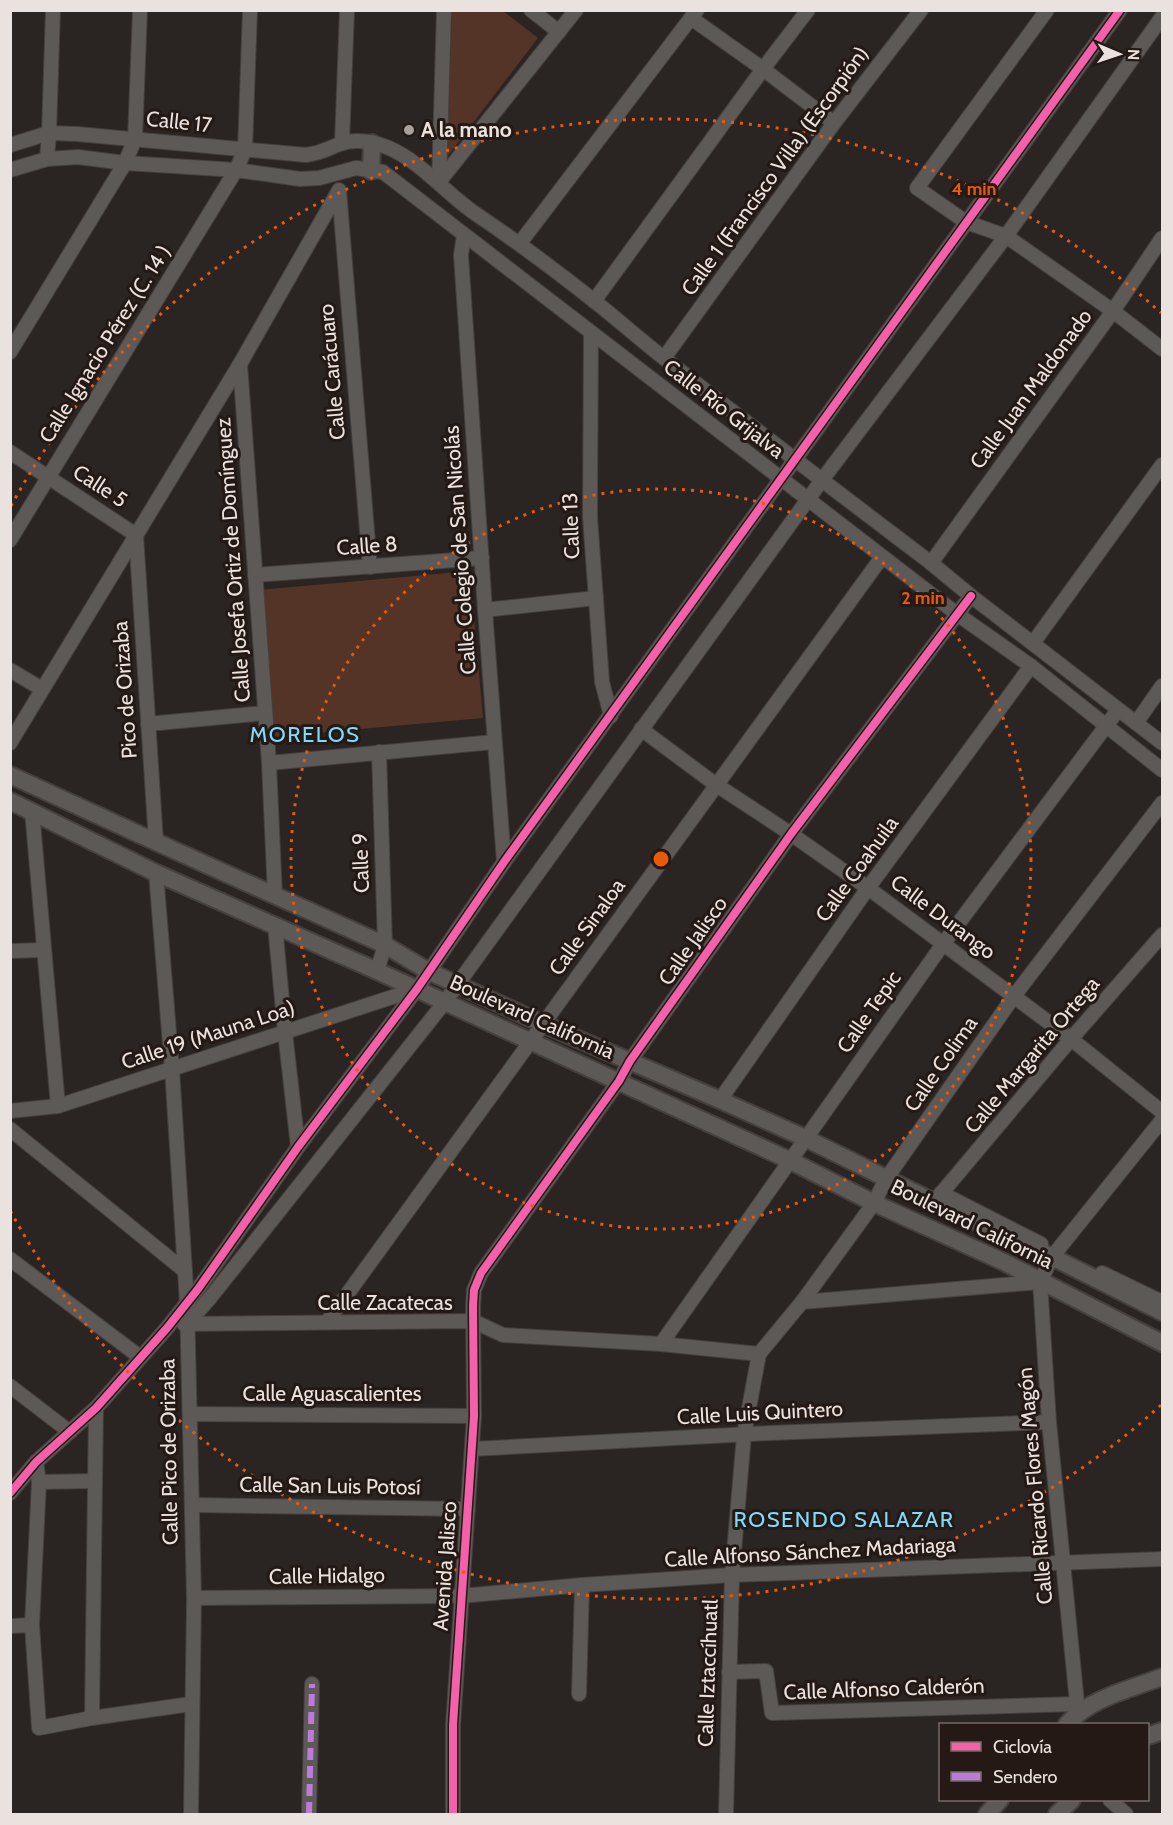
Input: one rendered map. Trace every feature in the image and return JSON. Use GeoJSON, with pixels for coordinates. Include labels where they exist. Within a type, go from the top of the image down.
{"type":"FeatureCollection","features":[{"type":"Feature","properties":{"kind":"street"},"geometry":{"type":"LineString","coordinates":[[47,159],[53,10]]}},
{"type":"Feature","properties":{"kind":"street"},"geometry":{"type":"LineString","coordinates":[[10,352],[126,163],[135,139],[141,10]]}},
{"type":"Feature","properties":{"kind":"street"},"geometry":{"type":"LineString","coordinates":[[245,150],[250,10]]}},
{"type":"Feature","properties":{"kind":"street"},"geometry":{"type":"LineString","coordinates":[[342,143],[347,10]]}},
{"type":"Feature","properties":{"kind":"street"},"geometry":{"type":"LineString","coordinates":[[439,182],[444,10]]}},
{"type":"Feature","properties":{"kind":"street"},"geometry":{"type":"LineString","coordinates":[[531,10],[559,32]]}},
{"type":"Feature","properties":{"kind":"street"},"geometry":{"type":"LineString","coordinates":[[439,182],[576,10]]}},
{"type":"Feature","properties":{"kind":"street"},"geometry":{"type":"LineString","coordinates":[[594,301],[808,10]]}},
{"type":"Feature","properties":{"kind":"street","name":"Calle 1 (Francisco Villa) (Escorpión)"},"geometry":{"type":"LineString","coordinates":[[664,358],[834,123],[921,10]]}},
{"type":"Feature","properties":{"kind":"street"},"geometry":{"type":"LineString","coordinates":[[1047,10],[917,188],[966,222],[1006,236],[1113,311],[1162,349]]}},
{"type":"Feature","properties":{"kind":"street"},"geometry":{"type":"LineString","coordinates":[[10,1493],[36,1462],[96,1407],[187,1303],[298,1147],[417,989],[504,862],[1120,10]]}},
{"type":"Feature","properties":{"kind":"street"},"geometry":{"type":"LineString","coordinates":[[520,243],[694,14],[834,123]]}},
{"type":"Feature","properties":{"kind":"street"},"geometry":{"type":"LineString","coordinates":[[187,1324],[444,1003],[822,480],[1006,236],[1162,17]]}},
{"type":"Feature","properties":{"kind":"street","name":"Calle 17"},"geometry":{"type":"LineString","coordinates":[[10,145],[49,133],[306,155],[320,153],[342,143]]}},
{"type":"Feature","properties":{"kind":"street","name":"Calle Río Grijalva"},"geometry":{"type":"LineString","coordinates":[[342,143],[357,141],[389,148],[439,182],[469,209],[520,243],[664,358],[1162,743]]}},
{"type":"Feature","properties":{"kind":"street"},"geometry":{"type":"LineString","coordinates":[[371,171],[372,143]]}},
{"type":"Feature","properties":{"kind":"street","name":"Calle Ignacio Pérez (C. 14 )"},"geometry":{"type":"LineString","coordinates":[[10,540],[236,170],[245,150]]}},
{"type":"Feature","properties":{"kind":"street","name":"Calle 17"},"geometry":{"type":"LineString","coordinates":[[10,170],[47,159],[78,158],[236,170],[300,178],[319,178],[339,173]]}},
{"type":"Feature","properties":{"kind":"street","name":"Calle Río Grijalva"},"geometry":{"type":"LineString","coordinates":[[339,173],[356,168],[384,172],[957,614],[1031,666],[1162,770]]}},
{"type":"Feature","properties":{"kind":"street","name":"Calle Carácuaro"},"geometry":{"type":"LineString","coordinates":[[339,173],[338,192],[370,567]]}},
{"type":"Feature","properties":{"kind":"street"},"geometry":{"type":"LineString","coordinates":[[10,743],[240,364],[338,192]]}},
{"type":"Feature","properties":{"kind":"street","name":"Calle Colegio de San Nicolás"},"geometry":{"type":"LineString","coordinates":[[464,235],[461,255],[484,610],[504,862]]}},
{"type":"Feature","properties":{"kind":"street","name":"Calle Juan Maldonado"},"geometry":{"type":"LineString","coordinates":[[931,563],[1113,311],[1162,238]]}},
{"type":"Feature","properties":{"kind":"street","name":"Calle 13"},"geometry":{"type":"LineString","coordinates":[[591,333],[590,518],[602,682],[611,716]]}},
{"type":"Feature","properties":{"kind":"street","name":"Calle Josefa Ortiz de Domínguez"},"geometry":{"type":"LineString","coordinates":[[240,364],[269,763],[275,896]]}},
{"type":"Feature","properties":{"kind":"street","name":"Calle 5"},"geometry":{"type":"LineString","coordinates":[[10,452],[136,535]]}},
{"type":"Feature","properties":{"kind":"street"},"geometry":{"type":"LineString","coordinates":[[1033,643],[1162,465]]}},
{"type":"Feature","properties":{"kind":"street","name":"Pico de Orizaba"},"geometry":{"type":"LineString","coordinates":[[136,535],[156,842]]}},
{"type":"Feature","properties":{"kind":"street","name":"Calle Sinaloa"},"geometry":{"type":"LineString","coordinates":[[327,1322],[882,556]]}},
{"type":"Feature","properties":{"kind":"street","name":"Calle 8"},"geometry":{"type":"LineString","coordinates":[[255,575],[482,558]]}},
{"type":"Feature","properties":{"kind":"street","name":"Calle Jalisco"},"geometry":{"type":"LineString","coordinates":[[473,1321],[474,1290],[481,1273],[619,1081],[630,1061],[791,834],[971,596]]}},
{"type":"Feature","properties":{"kind":"street"},"geometry":{"type":"LineString","coordinates":[[484,610],[596,598]]}},
{"type":"Feature","properties":{"kind":"street","name":"Calle Coahuila"},"geometry":{"type":"LineString","coordinates":[[720,1100],[868,888],[1031,666]]}},
{"type":"Feature","properties":{"kind":"street"},"geometry":{"type":"LineString","coordinates":[[10,670],[42,689]]}},
{"type":"Feature","properties":{"kind":"street"},"geometry":{"type":"LineString","coordinates":[[1136,723],[1162,686]]}},
{"type":"Feature","properties":{"kind":"street","name":"Calle Tepic"},"geometry":{"type":"LineString","coordinates":[[661,1344],[943,944],[1118,710]]}},
{"type":"Feature","properties":{"kind":"street"},"geometry":{"type":"LineString","coordinates":[[148,724],[265,713]]}},
{"type":"Feature","properties":{"kind":"street","name":"Calle Durango"},"geometry":{"type":"LineString","coordinates":[[641,729],[716,785],[868,888],[1071,1039],[1162,1112]]}},
{"type":"Feature","properties":{"kind":"street"},"geometry":{"type":"LineString","coordinates":[[269,763],[494,742]]}},
{"type":"Feature","properties":{"kind":"street","name":"Calle 9"},"geometry":{"type":"LineString","coordinates":[[377,970],[385,945],[379,752]]}},
{"type":"Feature","properties":{"kind":"street","name":"Boulevard California"},"geometry":{"type":"LineString","coordinates":[[10,775],[385,945],[428,971],[543,1024],[806,1138],[886,1179],[938,1198],[1055,1254],[1162,1312]]}},
{"type":"Feature","properties":{"kind":"street","name":"Boulevard California"},"geometry":{"type":"LineString","coordinates":[[10,801],[156,873],[377,970],[444,1003],[789,1160],[874,1203],[1004,1262],[1162,1342]]}},
{"type":"Feature","properties":{"kind":"street","name":"Calle Colima"},"geometry":{"type":"LineString","coordinates":[[759,1354],[802,1302],[874,1203],[886,1179],[1014,996],[1162,803]]}},
{"type":"Feature","properties":{"kind":"street"},"geometry":{"type":"LineString","coordinates":[[32,811],[58,1106]]}},
{"type":"Feature","properties":{"kind":"street","name":"Calle Pico de Orizaba"},"geometry":{"type":"LineString","coordinates":[[156,873],[172,1069],[187,1303],[194,1598],[191,1815]]}},
{"type":"Feature","properties":{"kind":"street"},"geometry":{"type":"LineString","coordinates":[[275,925],[298,1147]]}},
{"type":"Feature","properties":{"kind":"street","name":"Calle Margarita Ortega"},"geometry":{"type":"LineString","coordinates":[[938,1198],[1071,1039],[1162,935]]}},
{"type":"Feature","properties":{"kind":"street"},"geometry":{"type":"LineString","coordinates":[[10,951],[44,950]]}},
{"type":"Feature","properties":{"kind":"street","name":"Calle 19 (Mauna Loa)"},"geometry":{"type":"LineString","coordinates":[[10,1111],[58,1106],[417,989]]}},
{"type":"Feature","properties":{"kind":"street","name":"Calle Ricardo Flores Magón"},"geometry":{"type":"LineString","coordinates":[[1074,1714],[1063,1563],[1049,1422],[1040,1282],[1055,1254],[1162,1120]]}},
{"type":"Feature","properties":{"kind":"street"},"geometry":{"type":"LineString","coordinates":[[10,1129],[185,1271]]}},
{"type":"Feature","properties":{"kind":"street"},"geometry":{"type":"LineString","coordinates":[[1055,1254],[1162,1302]]}},
{"type":"Feature","properties":{"kind":"street"},"geometry":{"type":"LineString","coordinates":[[10,1259],[140,1357]]}},
{"type":"Feature","properties":{"kind":"street"},"geometry":{"type":"LineString","coordinates":[[802,1302],[1040,1282]]}},
{"type":"Feature","properties":{"kind":"street","name":"Calle Zacatecas"},"geometry":{"type":"LineString","coordinates":[[167,1328],[187,1324],[473,1321],[503,1335],[661,1344],[759,1354]]}},
{"type":"Feature","properties":{"kind":"street","name":"Avenida Jalisco"},"geometry":{"type":"LineString","coordinates":[[453,1815],[453,1725],[474,1416],[473,1321]]}},
{"type":"Feature","properties":{"kind":"street","name":"Calle Iztaccíhuatl"},"geometry":{"type":"LineString","coordinates":[[726,1815],[732,1575],[744,1435],[759,1354]]}},
{"type":"Feature","properties":{"kind":"street"},"geometry":{"type":"LineString","coordinates":[[10,1386],[70,1432]]}},
{"type":"Feature","properties":{"kind":"street"},"geometry":{"type":"LineString","coordinates":[[93,1718],[96,1407]]}},
{"type":"Feature","properties":{"kind":"street","name":"Calle Aguascalientes"},"geometry":{"type":"LineString","coordinates":[[190,1414],[474,1416]]}},
{"type":"Feature","properties":{"kind":"street","name":"Calle Luis Quintero"},"geometry":{"type":"LineString","coordinates":[[472,1449],[1049,1422]]}},
{"type":"Feature","properties":{"kind":"street"},"geometry":{"type":"LineString","coordinates":[[36,1462],[39,1482],[32,1625],[39,1728],[191,1704]]}},
{"type":"Feature","properties":{"kind":"street"},"geometry":{"type":"LineString","coordinates":[[39,1482],[94,1482]]}},
{"type":"Feature","properties":{"kind":"street","name":"Calle San Luis Potosí"},"geometry":{"type":"LineString","coordinates":[[192,1505],[468,1509]]}},
{"type":"Feature","properties":{"kind":"street","name":"Calle Alfonso Sánchez Madariaga"},"geometry":{"type":"LineString","coordinates":[[461,1596],[732,1575],[1162,1559]]}},
{"type":"Feature","properties":{"kind":"street"},"geometry":{"type":"LineString","coordinates":[[579,1694],[582,1585]]}},
{"type":"Feature","properties":{"kind":"street","name":"Calle Hidalgo"},"geometry":{"type":"LineString","coordinates":[[194,1598],[461,1596]]}},
{"type":"Feature","properties":{"kind":"street"},"geometry":{"type":"LineString","coordinates":[[10,1626],[32,1625]]}},
{"type":"Feature","properties":{"kind":"street","name":"Calle Alfonso Calderón"},"geometry":{"type":"LineString","coordinates":[[729,1672],[766,1671],[772,1713],[1074,1714]]}},
{"type":"Feature","properties":{"kind":"street"},"geometry":{"type":"LineString","coordinates":[[1074,1714],[1110,1696],[1162,1677]]}},
{"type":"Feature","properties":{"kind":"street"},"geometry":{"type":"LineString","coordinates":[[309,1815],[312,1684]]}},
{"type":"Feature","properties":{"kind":"street"},"geometry":{"type":"LineString","coordinates":[[987,1815],[999,1801]]}},
{"type":"Feature","properties":{"kind":"street"},"geometry":{"type":"LineString","coordinates":[[1057,1815],[1071,1801]]}},
{"type":"Feature","properties":{"kind":"street"},"geometry":{"type":"LineString","coordinates":[[1111,1801],[1126,1815]]}},
{"type":"Feature","properties":{"kind":"shaded area"},"geometry":{"type":"Polygon","coordinates":[[[452,11],[503,11],[538,38],[447,157],[452,11]]]}},
{"type":"Feature","properties":{"kind":"shaded area"},"geometry":{"type":"Polygon","coordinates":[[[470,571],[483,718],[272,737],[259,590],[470,571]]]}},
{"type":"Feature","properties":{"kind":"marked path"},"geometry":{"type":"LineString","coordinates":[[309,1814],[312,1684]]}},
{"type":"Feature","properties":{"kind":"cycle path"},"geometry":{"type":"LineString","coordinates":[[10,1493],[36,1462],[96,1408],[167,1328],[198,1289],[298,1147],[417,989],[504,862],[1120,10]]}},
{"type":"Feature","properties":{"kind":"cycle path"},"geometry":{"type":"LineString","coordinates":[[453,1814],[453,1725],[474,1416],[473,1306],[474,1290],[481,1273],[619,1081],[630,1061],[791,834],[971,596]]}},
{"type":"Feature","properties":{"kind":"place","name":"A la mano"},"geometry":{"type":"Point","coordinates":[409,130]}},
{"type":"Feature","properties":{"kind":"district","name":"MORELOS"},"geometry":{"type":"Point","coordinates":[305,734]}},
{"type":"Feature","properties":{"kind":"district","name":"ROSENDO SALAZAR"},"geometry":{"type":"Point","coordinates":[844,1519]}}]}
